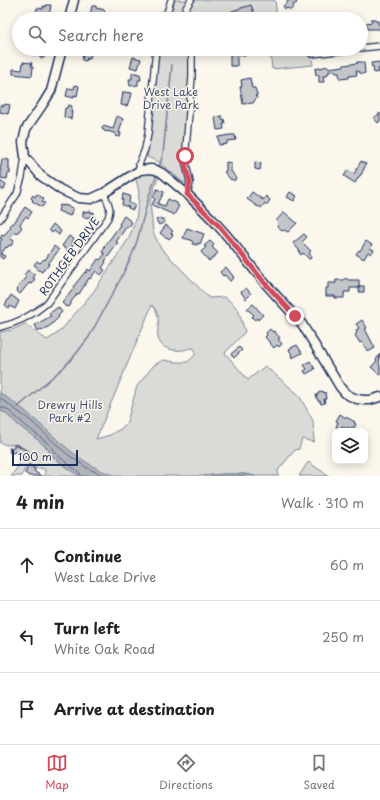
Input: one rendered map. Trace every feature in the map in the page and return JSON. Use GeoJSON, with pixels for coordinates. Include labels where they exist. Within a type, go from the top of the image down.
{"type":"FeatureCollection","features":[{"type":"Feature","properties":{"kind":"street"},"geometry":{"type":"LineString","coordinates":[[71,12],[74,0]]}},
{"type":"Feature","properties":{"kind":"street"},"geometry":{"type":"LineString","coordinates":[[167,12],[171,0]]}},
{"type":"Feature","properties":{"kind":"street"},"geometry":{"type":"LineString","coordinates":[[186,12],[186,8],[191,0]]}},
{"type":"Feature","properties":{"kind":"street"},"geometry":{"type":"LineString","coordinates":[[368,47],[380,46]]}},
{"type":"Feature","properties":{"kind":"street"},"geometry":{"type":"LineString","coordinates":[[0,219],[17,194],[22,177],[25,157],[23,142],[26,129],[51,92],[60,56]]}},
{"type":"Feature","properties":{"kind":"street"},"geometry":{"type":"LineString","coordinates":[[140,170],[139,164],[145,149],[148,134],[155,56]]}},
{"type":"Feature","properties":{"kind":"street"},"geometry":{"type":"LineString","coordinates":[[187,194],[190,182],[186,169],[185,156],[192,77],[192,56]]}},
{"type":"Feature","properties":{"kind":"street"},"geometry":{"type":"LineString","coordinates":[[25,157],[41,176],[61,190],[79,198],[91,199],[104,193],[140,170],[156,170],[162,173],[187,194],[220,227],[264,282],[302,324],[345,393],[357,399],[364,400],[380,397]]}},
{"type":"Feature","properties":{"kind":"street","name":"ROTHGEB DRIVE"},"geometry":{"type":"LineString","coordinates":[[0,327],[27,317],[38,311],[47,303],[108,218],[110,206],[104,193]]}},
{"type":"Feature","properties":{"kind":"green space"},"geometry":{"type":"Polygon","coordinates":[[[174,0],[187,0],[182,12],[170,12],[174,0]]]}},
{"type":"Feature","properties":{"kind":"green space"},"geometry":{"type":"Polygon","coordinates":[[[193,0],[275,0],[276,12],[188,12],[193,0]]]}},
{"type":"Feature","properties":{"kind":"green space","name":"West Lake Drive Park"},"geometry":{"type":"Polygon","coordinates":[[[158,56],[189,56],[184,142],[187,181],[184,183],[159,162],[147,157],[158,56]]]}},
{"type":"Feature","properties":{"kind":"green space"},"geometry":{"type":"Polygon","coordinates":[[[271,56],[312,56],[313,65],[272,69],[271,56]]]}},
{"type":"Feature","properties":{"kind":"green space","name":"Drewry Hills Park #2"},"geometry":{"type":"Polygon","coordinates":[[[143,173],[153,174],[159,177],[150,202],[153,232],[160,247],[209,298],[225,297],[238,309],[245,332],[225,353],[248,380],[265,366],[299,395],[313,421],[314,442],[302,439],[299,449],[295,450],[279,469],[278,476],[223,474],[204,476],[43,476],[45,470],[41,468],[36,469],[29,464],[24,470],[22,476],[11,476],[19,465],[20,457],[25,460],[30,452],[16,444],[7,445],[0,443],[0,411],[4,412],[49,449],[50,454],[69,470],[0,397],[0,332],[12,330],[25,324],[47,340],[62,329],[94,291],[129,238],[136,219],[138,205],[139,192],[135,175],[143,173]],[[152,305],[96,439],[110,435],[122,428],[127,422],[137,386],[154,365],[163,360],[188,362],[195,355],[195,349],[193,348],[175,350],[169,349],[162,345],[158,336],[158,316],[152,305]]]}},
{"type":"Feature","properties":{"kind":"green space"},"geometry":{"type":"Polygon","coordinates":[[[308,462],[329,476],[299,476],[308,462]]]}},
{"type":"Feature","properties":{"kind":"water"},"geometry":{"type":"Polygon","coordinates":[[[0,393],[26,412],[72,452],[92,466],[116,476],[80,476],[71,471],[50,454],[48,449],[38,440],[4,412],[0,411],[0,393]]]}},
{"type":"Feature","properties":{"kind":"water"},"geometry":{"type":"Polygon","coordinates":[[[244,474],[255,476],[204,476],[244,474]]]}},
{"type":"Feature","properties":{"kind":"building"},"geometry":{"type":"Polygon","coordinates":[[[287,0],[295,0],[297,3],[293,5],[294,7],[290,10],[288,8],[285,9],[283,6],[288,2],[287,0]]]}},
{"type":"Feature","properties":{"kind":"building"},"geometry":{"type":"Polygon","coordinates":[[[46,5],[51,5],[50,12],[36,12],[37,8],[43,9],[43,6],[46,7],[46,5]]]}},
{"type":"Feature","properties":{"kind":"building"},"geometry":{"type":"Polygon","coordinates":[[[251,5],[254,12],[232,12],[251,5]]]}},
{"type":"Feature","properties":{"kind":"building"},"geometry":{"type":"Polygon","coordinates":[[[92,6],[105,10],[105,12],[91,12],[92,6]]]}},
{"type":"Feature","properties":{"kind":"building"},"geometry":{"type":"Polygon","coordinates":[[[371,19],[378,21],[378,24],[380,24],[380,29],[368,29],[368,23],[372,22],[371,19]]]}},
{"type":"Feature","properties":{"kind":"building"},"geometry":{"type":"Polygon","coordinates":[[[83,56],[91,56],[90,59],[87,58],[86,61],[82,60],[83,56]]]}},
{"type":"Feature","properties":{"kind":"building"},"geometry":{"type":"Polygon","coordinates":[[[230,56],[237,56],[237,66],[230,66],[230,56]]]}},
{"type":"Feature","properties":{"kind":"building"},"geometry":{"type":"Polygon","coordinates":[[[133,57],[141,59],[138,69],[130,67],[133,57]]]}},
{"type":"Feature","properties":{"kind":"building"},"geometry":{"type":"Polygon","coordinates":[[[23,62],[32,63],[32,76],[13,74],[13,69],[22,70],[23,62]]]}},
{"type":"Feature","properties":{"kind":"building"},"geometry":{"type":"Polygon","coordinates":[[[357,62],[364,63],[365,73],[362,74],[356,70],[357,75],[340,79],[339,73],[336,73],[336,71],[329,71],[327,76],[323,76],[324,82],[319,82],[319,75],[316,75],[315,69],[328,66],[328,68],[344,66],[358,63],[357,62]]]}},
{"type":"Feature","properties":{"kind":"building"},"geometry":{"type":"Polygon","coordinates":[[[380,62],[380,68],[378,69],[379,72],[374,73],[371,63],[380,62]]]}},
{"type":"Feature","properties":{"kind":"building"},"geometry":{"type":"Polygon","coordinates":[[[132,73],[140,74],[141,80],[138,80],[138,85],[130,86],[129,79],[132,79],[132,73]]]}},
{"type":"Feature","properties":{"kind":"building"},"geometry":{"type":"Polygon","coordinates":[[[250,78],[252,88],[255,88],[257,95],[255,96],[257,97],[253,103],[243,104],[240,87],[242,86],[241,80],[250,78]]]}},
{"type":"Feature","properties":{"kind":"building"},"geometry":{"type":"Polygon","coordinates":[[[75,85],[79,86],[77,96],[74,95],[74,98],[66,96],[68,88],[74,89],[75,85]]]}},
{"type":"Feature","properties":{"kind":"building"},"geometry":{"type":"Polygon","coordinates":[[[123,92],[132,93],[127,106],[121,105],[123,92]]]}},
{"type":"Feature","properties":{"kind":"building"},"geometry":{"type":"Polygon","coordinates":[[[5,104],[10,105],[8,114],[0,112],[0,105],[4,106],[5,104]]]}},
{"type":"Feature","properties":{"kind":"building"},"geometry":{"type":"Polygon","coordinates":[[[68,105],[72,106],[71,119],[64,117],[65,108],[67,108],[68,105]]]}},
{"type":"Feature","properties":{"kind":"building"},"geometry":{"type":"Polygon","coordinates":[[[380,113],[380,121],[378,123],[374,118],[380,113]]]}},
{"type":"Feature","properties":{"kind":"building"},"geometry":{"type":"Polygon","coordinates":[[[117,116],[123,119],[119,133],[121,133],[120,137],[102,129],[103,126],[113,129],[117,116]]]}},
{"type":"Feature","properties":{"kind":"building"},"geometry":{"type":"Polygon","coordinates":[[[222,116],[222,120],[224,119],[225,124],[223,124],[224,129],[217,130],[215,117],[222,116]]]}},
{"type":"Feature","properties":{"kind":"building"},"geometry":{"type":"Polygon","coordinates":[[[235,135],[236,140],[227,141],[227,144],[219,145],[218,137],[235,135]]]}},
{"type":"Feature","properties":{"kind":"building"},"geometry":{"type":"Polygon","coordinates":[[[2,159],[9,160],[10,174],[8,173],[7,179],[1,178],[0,167],[2,159]]]}},
{"type":"Feature","properties":{"kind":"building"},"geometry":{"type":"Polygon","coordinates":[[[361,161],[366,164],[355,183],[344,176],[348,170],[354,174],[361,161]]]}},
{"type":"Feature","properties":{"kind":"building"},"geometry":{"type":"Polygon","coordinates":[[[226,162],[231,163],[231,171],[236,178],[234,181],[232,179],[231,180],[224,172],[226,171],[226,162]]]}},
{"type":"Feature","properties":{"kind":"building"},"geometry":{"type":"Polygon","coordinates":[[[255,162],[261,163],[260,170],[255,169],[255,162]]]}},
{"type":"Feature","properties":{"kind":"building"},"geometry":{"type":"Polygon","coordinates":[[[0,181],[6,185],[4,190],[0,188],[0,181]]]}},
{"type":"Feature","properties":{"kind":"building"},"geometry":{"type":"Polygon","coordinates":[[[157,189],[164,192],[158,204],[165,206],[168,199],[177,203],[179,206],[174,215],[152,205],[155,198],[153,197],[157,189]]]}},
{"type":"Feature","properties":{"kind":"building"},"geometry":{"type":"Polygon","coordinates":[[[252,192],[263,200],[266,196],[270,200],[267,205],[265,203],[261,208],[247,199],[252,192]]]}},
{"type":"Feature","properties":{"kind":"building"},"geometry":{"type":"Polygon","coordinates":[[[290,192],[297,196],[294,201],[287,197],[290,192]]]}},
{"type":"Feature","properties":{"kind":"building"},"geometry":{"type":"Polygon","coordinates":[[[37,194],[44,199],[42,202],[45,203],[42,207],[32,201],[33,200],[31,198],[33,195],[35,197],[37,194]]]}},
{"type":"Feature","properties":{"kind":"building"},"geometry":{"type":"Polygon","coordinates":[[[123,194],[130,196],[129,203],[135,205],[133,210],[122,205],[123,194]]]}},
{"type":"Feature","properties":{"kind":"building"},"geometry":{"type":"Polygon","coordinates":[[[60,205],[73,208],[70,216],[58,211],[60,205]]]}},
{"type":"Feature","properties":{"kind":"building"},"geometry":{"type":"Polygon","coordinates":[[[25,207],[32,212],[28,218],[26,216],[20,224],[22,227],[17,234],[15,232],[10,238],[14,241],[11,246],[9,245],[7,248],[6,247],[1,254],[5,256],[3,259],[0,257],[0,242],[2,239],[0,238],[2,235],[4,236],[25,207]]]}},
{"type":"Feature","properties":{"kind":"building"},"geometry":{"type":"Polygon","coordinates":[[[91,211],[91,213],[94,212],[94,216],[83,217],[83,212],[91,211]]]}},
{"type":"Feature","properties":{"kind":"building"},"geometry":{"type":"Polygon","coordinates":[[[284,212],[297,223],[288,232],[284,230],[282,231],[277,227],[278,223],[276,221],[284,212]]]}},
{"type":"Feature","properties":{"kind":"building"},"geometry":{"type":"Polygon","coordinates":[[[124,216],[132,222],[129,227],[127,226],[116,242],[118,243],[105,261],[106,262],[102,268],[105,270],[101,275],[96,271],[90,279],[89,278],[79,294],[78,293],[71,302],[69,307],[66,307],[62,303],[85,272],[86,273],[88,269],[90,271],[98,259],[100,260],[105,254],[102,252],[105,248],[104,247],[120,225],[119,224],[124,216]]]}},
{"type":"Feature","properties":{"kind":"building"},"geometry":{"type":"Polygon","coordinates":[[[161,218],[162,220],[164,219],[165,222],[159,225],[156,220],[161,218]]]}},
{"type":"Feature","properties":{"kind":"building"},"geometry":{"type":"Polygon","coordinates":[[[53,224],[61,231],[59,235],[54,231],[52,233],[49,230],[53,224]]]}},
{"type":"Feature","properties":{"kind":"building"},"geometry":{"type":"Polygon","coordinates":[[[166,225],[173,231],[171,233],[173,235],[169,239],[160,233],[166,225]]]}},
{"type":"Feature","properties":{"kind":"building"},"geometry":{"type":"Polygon","coordinates":[[[187,228],[204,234],[200,244],[193,244],[191,240],[183,238],[187,228]]]}},
{"type":"Feature","properties":{"kind":"building"},"geometry":{"type":"Polygon","coordinates":[[[304,234],[307,237],[302,242],[311,251],[309,253],[311,256],[310,259],[303,253],[301,255],[299,252],[300,251],[293,243],[304,234]]]}},
{"type":"Feature","properties":{"kind":"building"},"geometry":{"type":"Polygon","coordinates":[[[69,236],[74,239],[72,242],[72,247],[69,251],[62,246],[69,236]]]}},
{"type":"Feature","properties":{"kind":"building"},"geometry":{"type":"Polygon","coordinates":[[[210,241],[214,245],[212,247],[218,253],[209,261],[201,252],[206,247],[204,246],[210,241]]]}},
{"type":"Feature","properties":{"kind":"building"},"geometry":{"type":"Polygon","coordinates":[[[366,241],[372,245],[370,248],[374,250],[371,254],[368,252],[364,259],[356,254],[359,250],[360,251],[366,241]]]}},
{"type":"Feature","properties":{"kind":"building"},"geometry":{"type":"Polygon","coordinates":[[[54,246],[59,250],[48,264],[49,265],[46,268],[45,267],[42,272],[34,265],[37,261],[40,263],[44,259],[45,260],[54,246]]]}},
{"type":"Feature","properties":{"kind":"building"},"geometry":{"type":"Polygon","coordinates":[[[226,267],[234,278],[230,281],[220,272],[226,267]]]}},
{"type":"Feature","properties":{"kind":"building"},"geometry":{"type":"Polygon","coordinates":[[[28,270],[35,275],[33,278],[35,279],[31,284],[29,283],[20,294],[16,290],[26,277],[24,275],[28,270]]]}},
{"type":"Feature","properties":{"kind":"building"},"geometry":{"type":"Polygon","coordinates":[[[346,278],[348,280],[359,280],[359,288],[350,288],[350,292],[344,292],[344,298],[326,296],[326,288],[328,288],[328,283],[336,283],[336,280],[343,280],[346,278]]]}},
{"type":"Feature","properties":{"kind":"building"},"geometry":{"type":"Polygon","coordinates":[[[359,286],[364,286],[364,292],[359,292],[359,286]]]}},
{"type":"Feature","properties":{"kind":"building"},"geometry":{"type":"Polygon","coordinates":[[[246,288],[251,294],[246,299],[241,292],[246,288]]]}},
{"type":"Feature","properties":{"kind":"building"},"geometry":{"type":"Polygon","coordinates":[[[11,295],[19,301],[15,309],[10,306],[9,308],[5,305],[11,295]]]}},
{"type":"Feature","properties":{"kind":"building"},"geometry":{"type":"Polygon","coordinates":[[[253,304],[263,315],[258,320],[257,318],[255,320],[252,317],[254,315],[247,309],[253,304]]]}},
{"type":"Feature","properties":{"kind":"building"},"geometry":{"type":"Polygon","coordinates":[[[58,307],[62,312],[58,316],[59,317],[42,331],[41,329],[38,331],[35,325],[51,316],[49,314],[58,307]]]}},
{"type":"Feature","properties":{"kind":"building"},"geometry":{"type":"Polygon","coordinates":[[[362,320],[375,348],[368,352],[362,342],[360,343],[355,335],[359,328],[356,324],[362,320]]]}},
{"type":"Feature","properties":{"kind":"building"},"geometry":{"type":"Polygon","coordinates":[[[270,329],[280,338],[278,339],[282,344],[279,347],[277,345],[274,348],[265,337],[267,335],[266,333],[270,329]]]}},
{"type":"Feature","properties":{"kind":"building"},"geometry":{"type":"Polygon","coordinates":[[[297,345],[302,353],[292,358],[289,349],[297,345]]]}},
{"type":"Feature","properties":{"kind":"building"},"geometry":{"type":"Polygon","coordinates":[[[239,347],[242,350],[234,358],[231,354],[239,347]]]}},
{"type":"Feature","properties":{"kind":"building"},"geometry":{"type":"Polygon","coordinates":[[[380,354],[380,375],[371,367],[376,362],[380,354]]]}},
{"type":"Feature","properties":{"kind":"building"},"geometry":{"type":"Polygon","coordinates":[[[310,361],[315,369],[306,374],[304,371],[307,369],[304,365],[310,361]]]}},
{"type":"Feature","properties":{"kind":"building"},"geometry":{"type":"Polygon","coordinates":[[[323,391],[324,393],[325,392],[326,399],[324,399],[325,403],[321,404],[316,395],[323,391]]]}},
{"type":"Feature","properties":{"kind":"building"},"geometry":{"type":"Polygon","coordinates":[[[340,414],[356,424],[354,428],[345,428],[342,426],[338,428],[336,427],[338,422],[336,421],[340,414]]]}},
{"type":"Feature","properties":{"kind":"building"},"geometry":{"type":"Polygon","coordinates":[[[14,445],[17,445],[29,452],[25,458],[16,452],[10,453],[9,448],[14,447],[14,445]]]}},
{"type":"Feature","properties":{"kind":"building"},"geometry":{"type":"Polygon","coordinates":[[[29,465],[41,476],[29,476],[25,473],[29,465]]]}},
{"type":"Feature","properties":{"kind":"waterway"},"geometry":{"type":"LineString","coordinates":[[159,168],[163,154],[172,65]]}},
{"type":"Feature","properties":{"kind":"waterway"},"geometry":{"type":"LineString","coordinates":[[18,407],[63,368],[89,337],[132,255],[157,174]]}},
{"type":"Feature","properties":{"kind":"route"},"geometry":{"type":"LineString","coordinates":[[185,156],[186,169],[190,182],[187,194],[220,227],[264,282],[295,316]]}}]}
